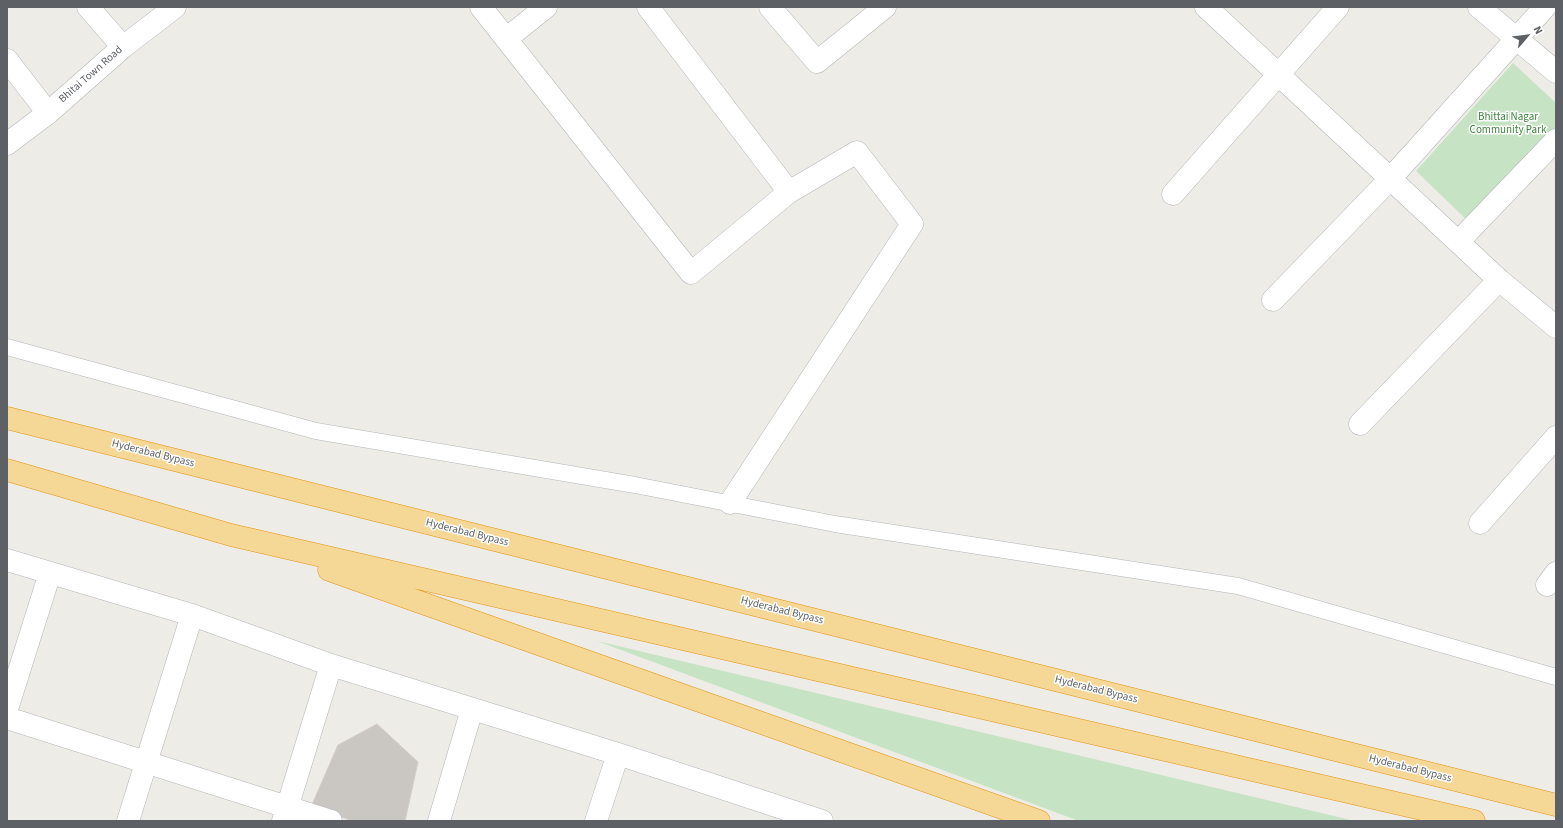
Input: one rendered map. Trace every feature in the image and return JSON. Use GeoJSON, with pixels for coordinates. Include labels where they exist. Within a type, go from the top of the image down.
{"type":"FeatureCollection","features":[{"type":"Feature","properties":{"kind":"highway","name":"Hyderabad Bypass"},"geometry":{"type":"LineString","coordinates":[[7,418],[1556,805]]}},
{"type":"Feature","properties":{"kind":"highway"},"geometry":{"type":"LineString","coordinates":[[7,470],[231,535],[1474,821]]}},
{"type":"Feature","properties":{"kind":"highway"},"geometry":{"type":"LineString","coordinates":[[231,535],[1039,821]]}},
{"type":"Feature","properties":{"kind":"street"},"geometry":{"type":"LineString","coordinates":[[88,7],[123,47]]}},
{"type":"Feature","properties":{"kind":"street","name":"Bhitai Town Road"},"geometry":{"type":"LineString","coordinates":[[7,144],[48,113],[123,47],[175,7]]}},
{"type":"Feature","properties":{"kind":"street"},"geometry":{"type":"LineString","coordinates":[[481,7],[691,273],[789,192],[857,152],[912,224],[730,503]]}},
{"type":"Feature","properties":{"kind":"street"},"geometry":{"type":"LineString","coordinates":[[506,39],[546,7]]}},
{"type":"Feature","properties":{"kind":"street"},"geometry":{"type":"LineString","coordinates":[[648,7],[789,192]]}},
{"type":"Feature","properties":{"kind":"street"},"geometry":{"type":"LineString","coordinates":[[770,7],[816,62],[885,7]]}},
{"type":"Feature","properties":{"kind":"street"},"geometry":{"type":"LineString","coordinates":[[1206,7],[1499,280],[1556,327]]}},
{"type":"Feature","properties":{"kind":"street"},"geometry":{"type":"LineString","coordinates":[[1173,194],[1338,7]]}},
{"type":"Feature","properties":{"kind":"street"},"geometry":{"type":"LineString","coordinates":[[1479,7],[1556,72]]}},
{"type":"Feature","properties":{"kind":"street"},"geometry":{"type":"LineString","coordinates":[[1273,300],[1390,179],[1515,38],[1545,7]]}},
{"type":"Feature","properties":{"kind":"street"},"geometry":{"type":"LineString","coordinates":[[7,60],[48,113]]}},
{"type":"Feature","properties":{"kind":"street"},"geometry":{"type":"LineString","coordinates":[[1458,242],[1556,140]]}},
{"type":"Feature","properties":{"kind":"street"},"geometry":{"type":"LineString","coordinates":[[1360,424],[1499,280]]}},
{"type":"Feature","properties":{"kind":"street"},"geometry":{"type":"LineString","coordinates":[[1480,523],[1556,436]]}},
{"type":"Feature","properties":{"kind":"street"},"geometry":{"type":"LineString","coordinates":[[7,560],[192,615],[331,665],[618,754],[822,821]]}},
{"type":"Feature","properties":{"kind":"street"},"geometry":{"type":"LineString","coordinates":[[7,709],[50,573]]}},
{"type":"Feature","properties":{"kind":"street"},"geometry":{"type":"LineString","coordinates":[[128,821],[192,615]]}},
{"type":"Feature","properties":{"kind":"street"},"geometry":{"type":"LineString","coordinates":[[286,814],[331,665]]}},
{"type":"Feature","properties":{"kind":"street"},"geometry":{"type":"LineString","coordinates":[[439,821],[472,709]]}},
{"type":"Feature","properties":{"kind":"street"},"geometry":{"type":"LineString","coordinates":[[7,718],[147,762],[286,814],[331,821]]}},
{"type":"Feature","properties":{"kind":"street"},"geometry":{"type":"LineString","coordinates":[[596,821],[618,754]]}},
{"type":"Feature","properties":{"kind":"lane"},"geometry":{"type":"LineString","coordinates":[[7,347],[316,430],[635,484],[835,524],[1238,586],[1556,677]]}},
{"type":"Feature","properties":{"kind":"green space","name":"Bhittai Nagar Community Park"},"geometry":{"type":"Polygon","coordinates":[[[1513,63],[1556,103],[1556,129],[1468,221],[1416,171],[1513,63]]]}},
{"type":"Feature","properties":{"kind":"green space"},"geometry":{"type":"Polygon","coordinates":[[[597,641],[1355,821],[1079,821],[597,641]]]}},
{"type":"Feature","properties":{"kind":"building"},"geometry":{"type":"Polygon","coordinates":[[[377,724],[418,762],[405,821],[353,821],[311,807],[338,745],[377,724]]]}}]}
